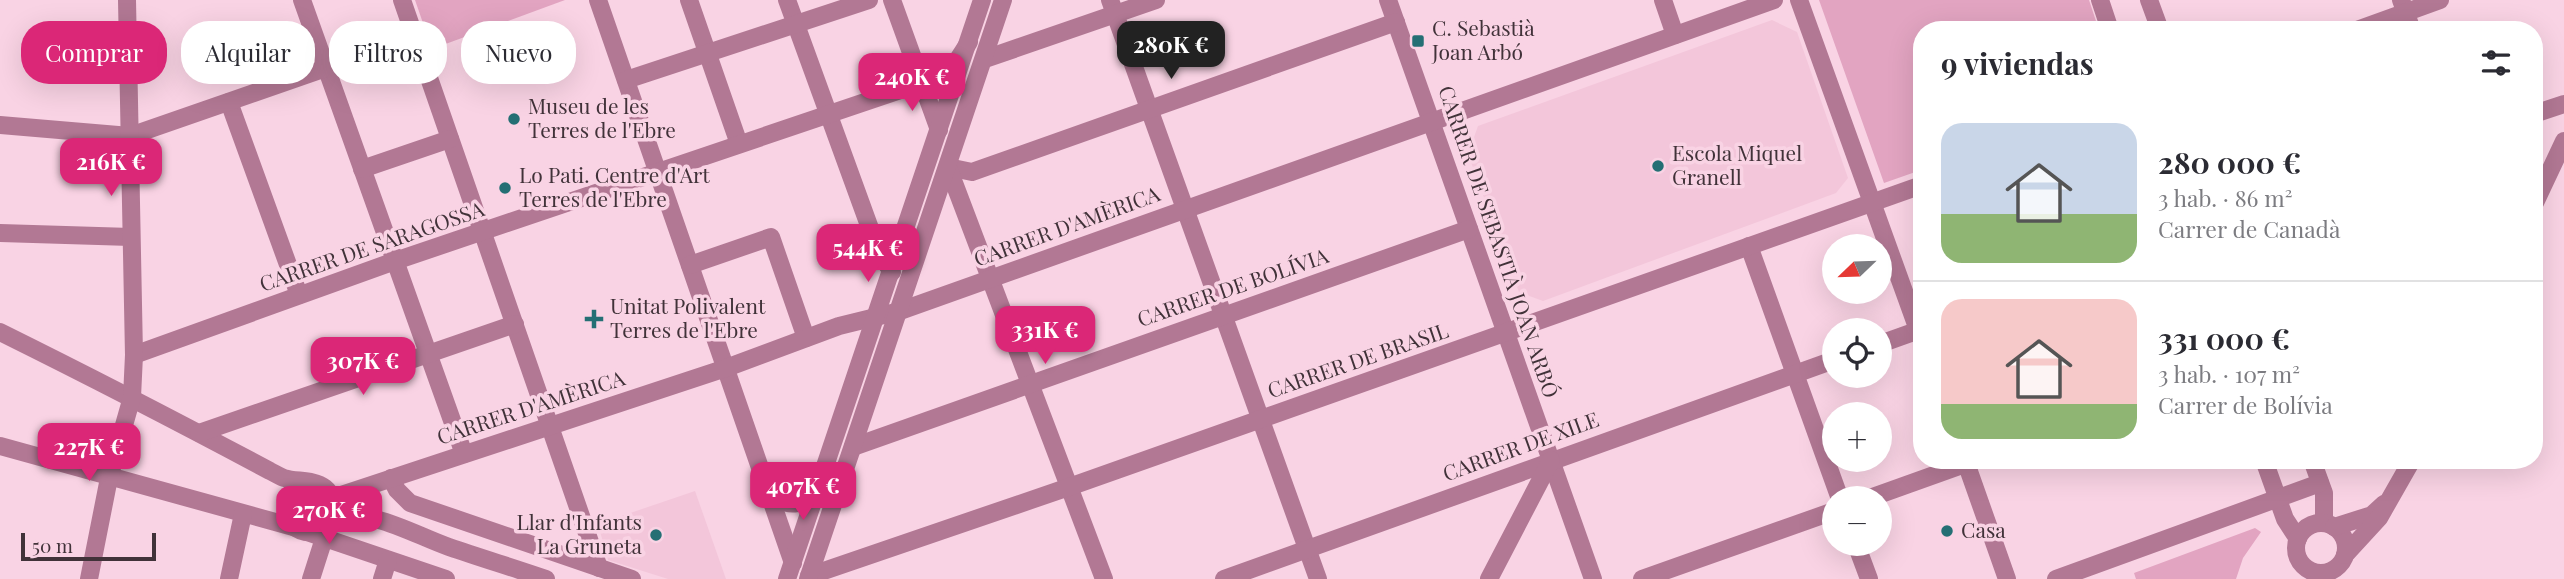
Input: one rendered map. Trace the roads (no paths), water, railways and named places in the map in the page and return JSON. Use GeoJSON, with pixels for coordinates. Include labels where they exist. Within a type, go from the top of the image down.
{"type":"FeatureCollection","features":[{"type":"Feature","properties":{"kind":"street"},"geometry":{"type":"LineString","coordinates":[[89,579],[109,478],[132,397],[134,355],[127,0]]}},
{"type":"Feature","properties":{"kind":"street"},"geometry":{"type":"LineString","coordinates":[[302,0],[464,454]]}},
{"type":"Feature","properties":{"kind":"street"},"geometry":{"type":"LineString","coordinates":[[402,0],[409,21]]}},
{"type":"Feature","properties":{"kind":"street"},"geometry":{"type":"LineString","coordinates":[[598,0],[770,497],[790,571]]}},
{"type":"Feature","properties":{"kind":"street"},"geometry":{"type":"LineString","coordinates":[[689,0],[739,144]]}},
{"type":"Feature","properties":{"kind":"street"},"geometry":{"type":"LineString","coordinates":[[788,0],[879,253],[892,272]]}},
{"type":"Feature","properties":{"kind":"street"},"geometry":{"type":"LineString","coordinates":[[626,80],[869,0]]}},
{"type":"Feature","properties":{"kind":"street"},"geometry":{"type":"LineString","coordinates":[[892,0],[939,130]]}},
{"type":"Feature","properties":{"kind":"street"},"geometry":{"type":"LineString","coordinates":[[790,571],[982,0]]}},
{"type":"Feature","properties":{"kind":"street"},"geometry":{"type":"LineString","coordinates":[[809,578],[1003,0]]}},
{"type":"Feature","properties":{"kind":"street"},"geometry":{"type":"LineString","coordinates":[[985,59],[1113,7],[1156,0]]}},
{"type":"Feature","properties":{"kind":"street","name":"CARRER DE SEBASTIÀ JOAN ARBÓ"},"geometry":{"type":"LineString","coordinates":[[1388,0],[1593,579]]}},
{"type":"Feature","properties":{"kind":"street"},"geometry":{"type":"LineString","coordinates":[[1663,0],[1675,35]]}},
{"type":"Feature","properties":{"kind":"street","name":"CARRER D'AMÈRICA"},"geometry":{"type":"LineString","coordinates":[[332,498],[726,368],[806,338],[900,311],[1774,0]]}},
{"type":"Feature","properties":{"kind":"street"},"geometry":{"type":"LineString","coordinates":[[1799,0],[1913,315]]}},
{"type":"Feature","properties":{"kind":"street"},"geometry":{"type":"LineString","coordinates":[[2100,0],[2107,21]]}},
{"type":"Feature","properties":{"kind":"street"},"geometry":{"type":"LineString","coordinates":[[2150,0],[2157,21]]}},
{"type":"Feature","properties":{"kind":"street"},"geometry":{"type":"LineString","coordinates":[[2375,21],[2404,6],[2440,0]]}},
{"type":"Feature","properties":{"kind":"street"},"geometry":{"type":"LineString","coordinates":[[1113,7],[1318,579]]}},
{"type":"Feature","properties":{"kind":"street"},"geometry":{"type":"LineString","coordinates":[[948,167],[972,172],[1396,22]]}},
{"type":"Feature","properties":{"kind":"street","name":"CARRER DE SARAGOSSA"},"geometry":{"type":"LineString","coordinates":[[134,355],[395,261],[939,78],[953,67],[969,42]]}},
{"type":"Feature","properties":{"kind":"street"},"geometry":{"type":"LineString","coordinates":[[0,125],[130,136],[329,67]]}},
{"type":"Feature","properties":{"kind":"street"},"geometry":{"type":"LineString","coordinates":[[431,84],[598,568]]}},
{"type":"Feature","properties":{"kind":"street"},"geometry":{"type":"LineString","coordinates":[[229,102],[299,295]]}},
{"type":"Feature","properties":{"kind":"street"},"geometry":{"type":"LineString","coordinates":[[2543,111],[2564,104]]}},
{"type":"Feature","properties":{"kind":"street"},"geometry":{"type":"LineString","coordinates":[[362,169],[450,139]]}},
{"type":"Feature","properties":{"kind":"street"},"geometry":{"type":"LineString","coordinates":[[2543,186],[2564,141]]}},
{"type":"Feature","properties":{"kind":"street"},"geometry":{"type":"LineString","coordinates":[[948,167],[1104,579]]}},
{"type":"Feature","properties":{"kind":"street","name":"CARRER DE BRASIL"},"geometry":{"type":"LineString","coordinates":[[809,578],[1913,188]]}},
{"type":"Feature","properties":{"kind":"street","name":"CARRER DE BOLÍVIA"},"geometry":{"type":"LineString","coordinates":[[853,447],[1469,229]]}},
{"type":"Feature","properties":{"kind":"street"},"geometry":{"type":"LineString","coordinates":[[0,233],[131,237]]}},
{"type":"Feature","properties":{"kind":"street"},"geometry":{"type":"LineString","coordinates":[[690,265],[771,237],[806,338]]}},
{"type":"Feature","properties":{"kind":"street"},"geometry":{"type":"LineString","coordinates":[[1749,246],[1835,486]]}},
{"type":"Feature","properties":{"kind":"street"},"geometry":{"type":"LineString","coordinates":[[199,433],[514,324]]}},
{"type":"Feature","properties":{"kind":"street"},"geometry":{"type":"LineString","coordinates":[[0,332],[132,397],[283,478],[322,486],[334,505],[311,579]]}},
{"type":"Feature","properties":{"kind":"street"},"geometry":{"type":"LineString","coordinates":[[1892,341],[1913,336]]}},
{"type":"Feature","properties":{"kind":"street","name":"CARRER DE XILE"},"geometry":{"type":"LineString","coordinates":[[1224,579],[1822,364]]}},
{"type":"Feature","properties":{"kind":"street"},"geometry":{"type":"LineString","coordinates":[[0,446],[300,530],[328,526],[349,513],[389,523],[447,546],[546,579]]}},
{"type":"Feature","properties":{"kind":"street"},"geometry":{"type":"LineString","coordinates":[[1489,579],[1551,460]]}},
{"type":"Feature","properties":{"kind":"street"},"geometry":{"type":"LineString","coordinates":[[1892,490],[1948,469]]}},
{"type":"Feature","properties":{"kind":"street"},"geometry":{"type":"LineString","coordinates":[[1972,469],[2007,579]]}},
{"type":"Feature","properties":{"kind":"street"},"geometry":{"type":"LineString","coordinates":[[2267,469],[2285,519],[2298,539]]}},
{"type":"Feature","properties":{"kind":"street"},"geometry":{"type":"LineString","coordinates":[[2315,469],[2329,525],[2344,538],[2345,555]]}},
{"type":"Feature","properties":{"kind":"street"},"geometry":{"type":"LineString","coordinates":[[2299,560],[2313,571],[2324,575],[2337,567],[2369,531],[2407,469]]}},
{"type":"Feature","properties":{"kind":"street"},"geometry":{"type":"LineString","coordinates":[[391,478],[397,491],[410,503],[632,579]]}},
{"type":"Feature","properties":{"kind":"street"},"geometry":{"type":"LineString","coordinates":[[300,530],[287,516],[286,500],[295,487],[310,482]]}},
{"type":"Feature","properties":{"kind":"street"},"geometry":{"type":"LineString","coordinates":[[770,497],[787,504],[800,503],[820,484]]}},
{"type":"Feature","properties":{"kind":"street"},"geometry":{"type":"LineString","coordinates":[[2056,579],[2320,484]]}},
{"type":"Feature","properties":{"kind":"street"},"geometry":{"type":"LineString","coordinates":[[332,498],[354,501],[389,523]]}},
{"type":"Feature","properties":{"kind":"street"},"geometry":{"type":"LineString","coordinates":[[2293,579],[2299,560],[2298,539],[2308,527],[2371,515],[2387,502]]}},
{"type":"Feature","properties":{"kind":"street"},"geometry":{"type":"LineString","coordinates":[[229,579],[243,513]]}},
{"type":"Feature","properties":{"kind":"street"},"geometry":{"type":"LineString","coordinates":[[1642,579],[1822,515]]}},
{"type":"Feature","properties":{"kind":"street"},"geometry":{"type":"LineString","coordinates":[[328,526],[388,560],[446,579]]}},
{"type":"Feature","properties":{"kind":"street"},"geometry":{"type":"LineString","coordinates":[[1860,556],[1869,579]]}},
{"type":"Feature","properties":{"kind":"street"},"geometry":{"type":"LineString","coordinates":[[382,579],[388,560]]}},
{"type":"Feature","properties":{"kind":"place","name":"C. Sebastià Joan Arbó"},"geometry":{"type":"Point","coordinates":[1418,41]}},
{"type":"Feature","properties":{"kind":"place","name":"Museu de les Terres de l'Ebre"},"geometry":{"type":"Point","coordinates":[514,119]}},
{"type":"Feature","properties":{"kind":"place","name":"Escola Miquel Granell"},"geometry":{"type":"Point","coordinates":[1658,166]}},
{"type":"Feature","properties":{"kind":"place","name":"Lo Pati. Centre d'Art Terres de l'Ebre"},"geometry":{"type":"Point","coordinates":[505,188]}},
{"type":"Feature","properties":{"kind":"place","name":"Unitat Polivalent Terres de l'Ebre"},"geometry":{"type":"Point","coordinates":[594,319]}},
{"type":"Feature","properties":{"kind":"place","name":"Casa"},"geometry":{"type":"Point","coordinates":[1947,531]}},
{"type":"Feature","properties":{"kind":"place","name":"Llar d'Infants La Gruneta"},"geometry":{"type":"Point","coordinates":[656,535]}}]}
